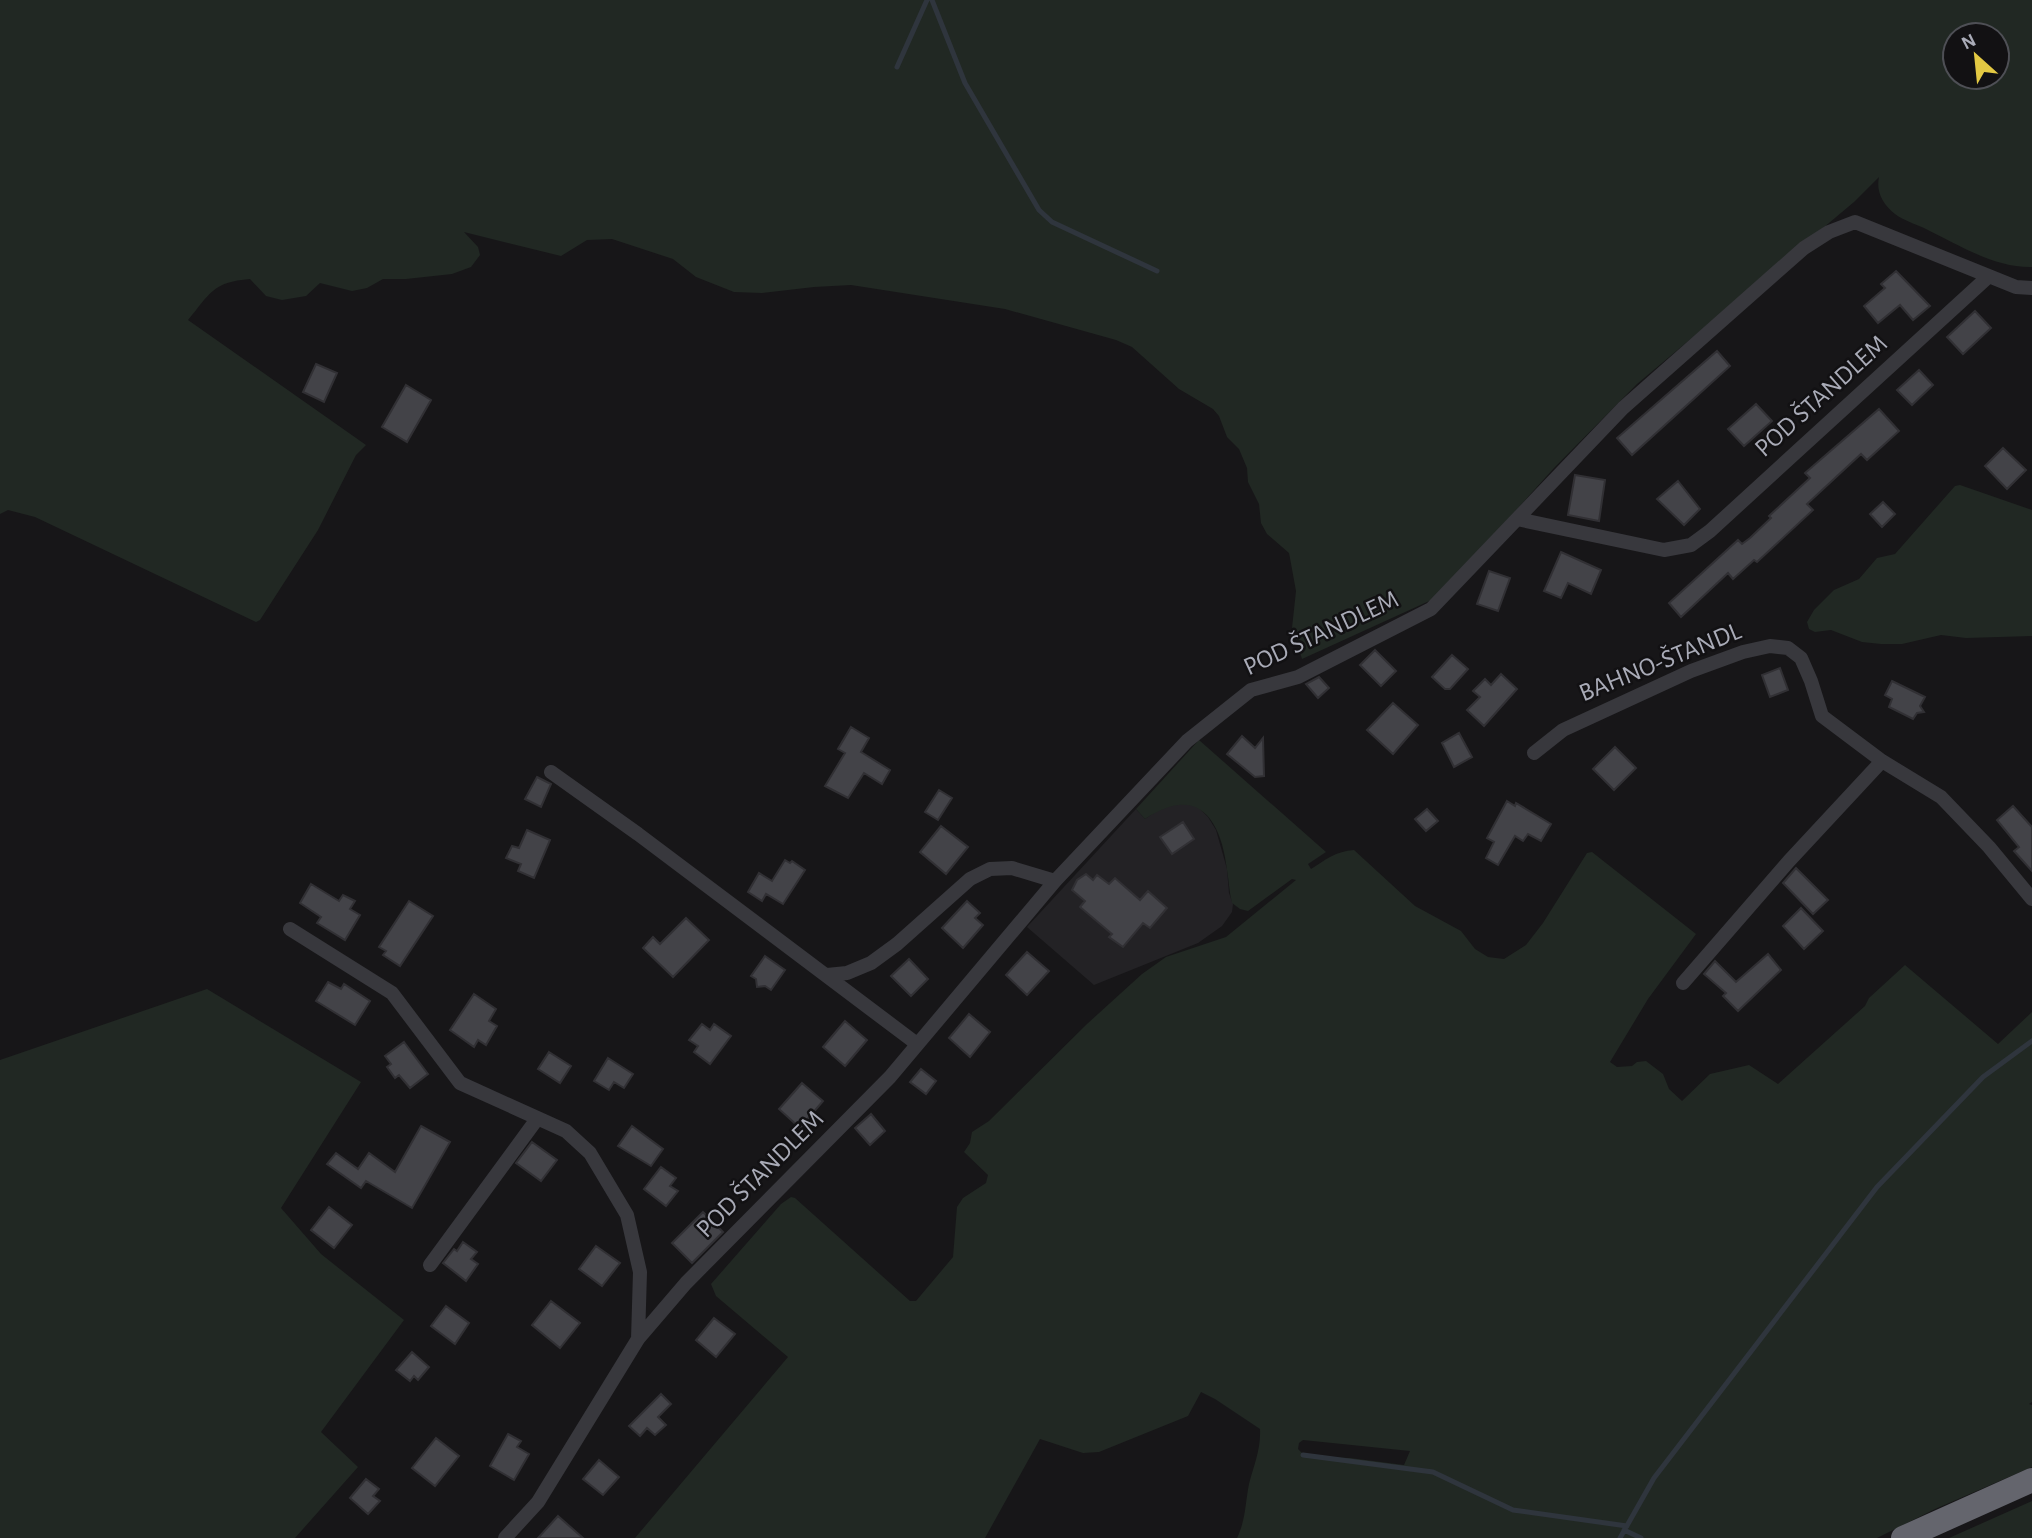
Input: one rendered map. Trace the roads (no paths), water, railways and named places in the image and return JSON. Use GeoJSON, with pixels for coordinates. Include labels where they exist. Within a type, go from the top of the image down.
{"type":"FeatureCollection","features":[{"type":"Feature","properties":{"kind":"highway"},"geometry":{"type":"LineString","coordinates":[[1903,1538],[2032,1480]]}},
{"type":"Feature","properties":{"kind":"street","name":"POD ŠTANDLEM"},"geometry":{"type":"LineString","coordinates":[[505,1538],[538,1502],[639,1339],[686,1283],[881,1086],[1055,881],[1187,741],[1251,690],[1298,677],[1432,609],[1623,408],[1804,248],[1829,232],[1855,222],[2015,287],[2032,288]]}},
{"type":"Feature","properties":{"kind":"street","name":"POD ŠTANDLEM"},"geometry":{"type":"LineString","coordinates":[[1517,519],[1664,550],[1691,545],[1710,531],[1989,276]]}},
{"type":"Feature","properties":{"kind":"street","name":"BAHNO-ŠTANDL"},"geometry":{"type":"LineString","coordinates":[[1534,753],[1563,730],[1691,671],[1744,652],[1770,646],[1788,648],[1801,659],[1822,716],[1882,761],[1941,797],[1989,847],[2032,899]]}},
{"type":"Feature","properties":{"kind":"street"},"geometry":{"type":"LineString","coordinates":[[1683,983],[1789,861],[1882,761]]}},
{"type":"Feature","properties":{"kind":"street"},"geometry":{"type":"LineString","coordinates":[[551,772],[638,834],[917,1044]]}},
{"type":"Feature","properties":{"kind":"street"},"geometry":{"type":"LineString","coordinates":[[827,975],[847,973],[871,963],[897,944],[970,879],[990,869],[1012,868],[1055,881]]}},
{"type":"Feature","properties":{"kind":"street"},"geometry":{"type":"LineString","coordinates":[[290,929],[392,993],[460,1083],[566,1132],[590,1153],[627,1215],[640,1272],[639,1339]]}},
{"type":"Feature","properties":{"kind":"street"},"geometry":{"type":"LineString","coordinates":[[430,1265],[537,1119]]}},
{"type":"Feature","properties":{"kind":"waterway"},"geometry":{"type":"LineString","coordinates":[[897,67],[927,0]]}},
{"type":"Feature","properties":{"kind":"waterway"},"geometry":{"type":"LineString","coordinates":[[932,0],[965,83],[1039,210],[1052,222],[1157,271]]}},
{"type":"Feature","properties":{"kind":"waterway"},"geometry":{"type":"LineString","coordinates":[[1620,1538],[1654,1478],[1877,1187],[1983,1077],[2032,1041]]}},
{"type":"Feature","properties":{"kind":"waterway"},"geometry":{"type":"LineString","coordinates":[[1303,1455],[1433,1472],[1513,1510],[1627,1526]]}},
{"type":"Feature","properties":{"kind":"waterway"},"geometry":{"type":"LineString","coordinates":[[1624,1530],[1641,1538]]}}]}
